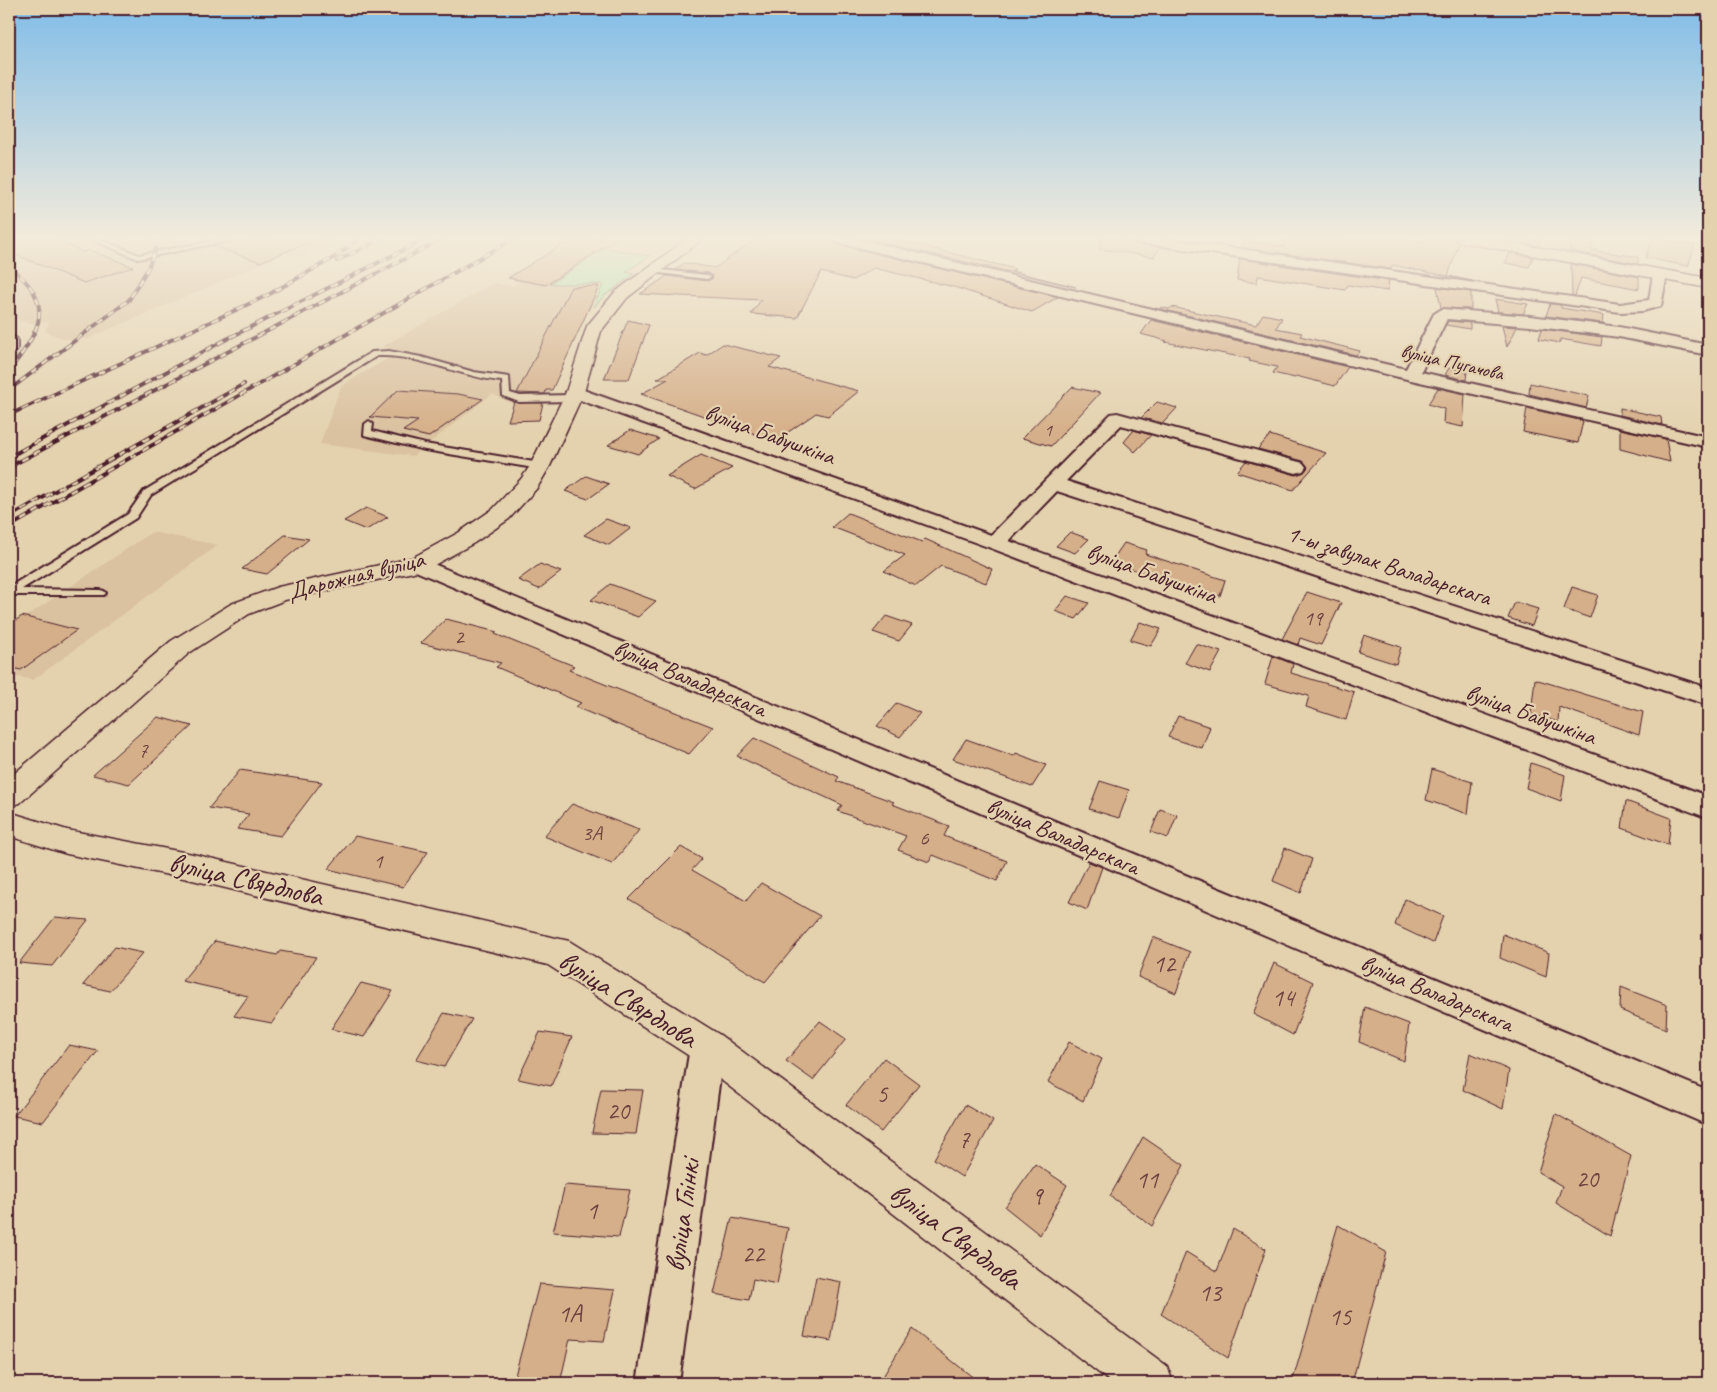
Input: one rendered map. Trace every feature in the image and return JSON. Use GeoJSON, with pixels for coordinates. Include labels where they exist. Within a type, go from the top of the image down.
{"type":"FeatureCollection","features":[{"type":"Feature","properties":{"kind":"street","name":"Дарожная вуліца"},"geometry":{"type":"LineString","coordinates":[[9,795],[180,647],[240,609],[278,594],[419,564],[466,538],[501,514],[529,483],[540,466],[573,395],[593,330],[615,303]]}},
{"type":"Feature","properties":{"kind":"street","name":"вуліца Пугачова"},"geometry":{"type":"LineString","coordinates":[[1109,303],[1411,375],[1708,442]]}},
{"type":"Feature","properties":{"kind":"street"},"geometry":{"type":"LineString","coordinates":[[1583,303],[1620,308],[1643,307],[1656,303]]}},
{"type":"Feature","properties":{"kind":"street"},"geometry":{"type":"LineString","coordinates":[[1619,332],[1620,308]]}},
{"type":"Feature","properties":{"kind":"street"},"geometry":{"type":"LineString","coordinates":[[1411,375],[1442,314],[1530,321],[1619,332],[1708,350]]}},
{"type":"Feature","properties":{"kind":"street"},"geometry":{"type":"LineString","coordinates":[[9,339],[9,350]]}},
{"type":"Feature","properties":{"kind":"street","name":"вуліца Бабушкіна"},"geometry":{"type":"LineString","coordinates":[[573,395],[995,543],[1708,807]]}},
{"type":"Feature","properties":{"kind":"street"},"geometry":{"type":"LineString","coordinates":[[995,543],[1118,418],[1296,467]]}},
{"type":"Feature","properties":{"kind":"street","name":"1-ы завулак Валадарскага"},"geometry":{"type":"LineString","coordinates":[[1054,483],[1708,697]]}},
{"type":"Feature","properties":{"kind":"street","name":"вуліца Валадарскага"},"geometry":{"type":"LineString","coordinates":[[419,564],[1708,1108]]}},
{"type":"Feature","properties":{"kind":"street","name":"вуліца Свярдлова"},"geometry":{"type":"LineString","coordinates":[[9,824],[67,842],[188,866],[556,952],[707,1047],[1150,1383]]}},
{"type":"Feature","properties":{"kind":"street","name":"вуліца Глінкі"},"geometry":{"type":"LineString","coordinates":[[658,1383],[707,1047]]}},
{"type":"Feature","properties":{"kind":"lane"},"geometry":{"type":"LineString","coordinates":[[9,592],[132,516],[147,492],[375,354],[397,354],[486,378],[506,379],[506,394],[519,398],[573,395]]}},
{"type":"Feature","properties":{"kind":"lane"},"geometry":{"type":"LineString","coordinates":[[369,424],[367,433],[425,447],[540,466]]}},
{"type":"Feature","properties":{"kind":"lane"},"geometry":{"type":"LineString","coordinates":[[9,592],[100,593]]}},
{"type":"Feature","properties":{"kind":"shaded area"},"geometry":{"type":"Polygon","coordinates":[[[9,303],[171,303],[87,339],[64,339],[45,331],[49,322],[26,323],[9,315],[9,303]]]}},
{"type":"Feature","properties":{"kind":"shaded area"},"geometry":{"type":"Polygon","coordinates":[[[459,303],[591,303],[552,390],[543,403],[539,420],[508,421],[513,404],[492,394],[413,456],[320,444],[341,386],[401,351],[382,347],[459,303]]]}},
{"type":"Feature","properties":{"kind":"shaded area"},"geometry":{"type":"Polygon","coordinates":[[[152,532],[218,545],[33,680],[9,675],[9,628],[152,532]]]}},
{"type":"Feature","properties":{"kind":"building"},"geometry":{"type":"Polygon","coordinates":[[[563,303],[591,303],[552,390],[546,390],[545,394],[517,393],[563,303]]]}},
{"type":"Feature","properties":{"kind":"building"},"geometry":{"type":"Polygon","coordinates":[[[759,303],[805,303],[797,318],[751,314],[759,303]]]}},
{"type":"Feature","properties":{"kind":"building"},"geometry":{"type":"Polygon","coordinates":[[[1004,303],[1048,303],[1032,312],[1004,303]]]}},
{"type":"Feature","properties":{"kind":"building"},"geometry":{"type":"Polygon","coordinates":[[[1440,303],[1471,303],[1471,309],[1441,308],[1440,303]]]}},
{"type":"Feature","properties":{"kind":"building"},"geometry":{"type":"Polygon","coordinates":[[[1496,303],[1528,304],[1523,314],[1498,312],[1496,303]]]}},
{"type":"Feature","properties":{"kind":"building"},"geometry":{"type":"Polygon","coordinates":[[[1550,304],[1561,305],[1561,308],[1604,315],[1603,323],[1546,316],[1550,304]]]}},
{"type":"Feature","properties":{"kind":"building"},"geometry":{"type":"Polygon","coordinates":[[[1161,307],[1169,309],[1172,307],[1256,325],[1263,314],[1282,318],[1276,328],[1302,333],[1300,336],[1360,351],[1356,355],[1160,309],[1161,307]]]}},
{"type":"Feature","properties":{"kind":"building"},"geometry":{"type":"Polygon","coordinates":[[[628,320],[649,325],[629,379],[604,379],[628,320]]]}},
{"type":"Feature","properties":{"kind":"building"},"geometry":{"type":"Polygon","coordinates":[[[1151,320],[1348,367],[1335,386],[1296,376],[1295,378],[1273,373],[1277,367],[1249,361],[1250,359],[1165,342],[1167,341],[1141,334],[1151,320]]]}},
{"type":"Feature","properties":{"kind":"building"},"geometry":{"type":"Polygon","coordinates":[[[1448,321],[1470,323],[1470,329],[1446,325],[1448,321]]]}},
{"type":"Feature","properties":{"kind":"building"},"geometry":{"type":"Polygon","coordinates":[[[1502,326],[1517,327],[1507,347],[1502,326]]]}},
{"type":"Feature","properties":{"kind":"building"},"geometry":{"type":"Polygon","coordinates":[[[1542,329],[1602,337],[1601,346],[1560,339],[1560,343],[1539,339],[1542,329]]]}},
{"type":"Feature","properties":{"kind":"building"},"geometry":{"type":"Polygon","coordinates":[[[723,344],[781,358],[769,367],[859,391],[828,416],[816,413],[775,441],[641,394],[668,379],[657,379],[700,353],[706,355],[723,344]]]}},
{"type":"Feature","properties":{"kind":"building"},"geometry":{"type":"Polygon","coordinates":[[[1449,368],[1467,372],[1466,380],[1445,375],[1449,368]]]}},
{"type":"Feature","properties":{"kind":"building"},"geometry":{"type":"Polygon","coordinates":[[[1530,383],[1589,396],[1586,408],[1529,394],[1530,383]]]}},
{"type":"Feature","properties":{"kind":"building"},"geometry":{"type":"Polygon","coordinates":[[[1072,387],[1100,393],[1051,446],[1022,438],[1072,387]]]}},
{"type":"Feature","properties":{"kind":"building"},"geometry":{"type":"Polygon","coordinates":[[[1438,388],[1465,394],[1463,427],[1443,423],[1444,409],[1428,404],[1438,388]]]}},
{"type":"Feature","properties":{"kind":"building"},"geometry":{"type":"Polygon","coordinates":[[[398,390],[458,394],[483,399],[429,437],[403,431],[418,421],[370,417],[398,390]]]}},
{"type":"Feature","properties":{"kind":"building"},"geometry":{"type":"Polygon","coordinates":[[[514,402],[543,403],[539,420],[508,421],[514,402]]]}},
{"type":"Feature","properties":{"kind":"building"},"geometry":{"type":"Polygon","coordinates":[[[1157,402],[1177,408],[1163,423],[1141,418],[1157,402]]]}},
{"type":"Feature","properties":{"kind":"building"},"geometry":{"type":"Polygon","coordinates":[[[1527,408],[1583,421],[1578,443],[1523,432],[1527,408]]]}},
{"type":"Feature","properties":{"kind":"building"},"geometry":{"type":"Polygon","coordinates":[[[1620,408],[1661,417],[1662,425],[1620,415],[1620,408]]]}},
{"type":"Feature","properties":{"kind":"building"},"geometry":{"type":"Polygon","coordinates":[[[1620,429],[1666,439],[1670,462],[1620,449],[1620,429]]]}},
{"type":"Feature","properties":{"kind":"building"},"geometry":{"type":"Polygon","coordinates":[[[630,430],[659,439],[638,454],[608,445],[630,430]]]}},
{"type":"Feature","properties":{"kind":"building"},"geometry":{"type":"Polygon","coordinates":[[[1134,430],[1151,435],[1135,452],[1124,442],[1134,430]]]}},
{"type":"Feature","properties":{"kind":"building"},"geometry":{"type":"Polygon","coordinates":[[[1270,435],[1326,453],[1293,490],[1237,472],[1246,461],[1296,475],[1304,472],[1308,467],[1303,461],[1258,449],[1270,435]]]}},
{"type":"Feature","properties":{"kind":"building"},"geometry":{"type":"Polygon","coordinates":[[[701,455],[732,468],[695,489],[667,476],[701,455]]]}},
{"type":"Feature","properties":{"kind":"building"},"geometry":{"type":"Polygon","coordinates":[[[586,476],[609,484],[588,499],[565,491],[586,476]]]}},
{"type":"Feature","properties":{"kind":"building"},"geometry":{"type":"Polygon","coordinates":[[[366,508],[388,517],[366,530],[344,521],[366,508]]]}},
{"type":"Feature","properties":{"kind":"building"},"geometry":{"type":"Polygon","coordinates":[[[848,513],[922,542],[925,539],[992,569],[986,583],[941,566],[916,586],[884,571],[905,555],[832,527],[848,513]]]}},
{"type":"Feature","properties":{"kind":"building"},"geometry":{"type":"Polygon","coordinates":[[[606,519],[631,528],[609,545],[584,535],[606,519]]]}},
{"type":"Feature","properties":{"kind":"building"},"geometry":{"type":"Polygon","coordinates":[[[1070,532],[1089,539],[1075,553],[1056,546],[1070,532]]]}},
{"type":"Feature","properties":{"kind":"building"},"geometry":{"type":"Polygon","coordinates":[[[285,535],[309,539],[267,574],[242,569],[285,535]]]}},
{"type":"Feature","properties":{"kind":"building"},"geometry":{"type":"Polygon","coordinates":[[[1124,543],[1147,550],[1145,554],[1225,580],[1220,596],[1194,590],[1111,562],[1124,543]]]}},
{"type":"Feature","properties":{"kind":"building"},"geometry":{"type":"Polygon","coordinates":[[[540,564],[561,572],[539,589],[518,580],[540,564]]]}},
{"type":"Feature","properties":{"kind":"building"},"geometry":{"type":"Polygon","coordinates":[[[610,584],[656,601],[638,617],[591,600],[610,584]]]}},
{"type":"Feature","properties":{"kind":"building"},"geometry":{"type":"Polygon","coordinates":[[[1572,587],[1598,595],[1590,618],[1564,609],[1572,587]]]}},
{"type":"Feature","properties":{"kind":"building"},"geometry":{"type":"Polygon","coordinates":[[[1307,592],[1341,603],[1321,645],[1300,638],[1298,645],[1282,639],[1307,592]]]}},
{"type":"Feature","properties":{"kind":"building"},"geometry":{"type":"Polygon","coordinates":[[[1067,596],[1089,603],[1076,619],[1055,611],[1067,596]]]}},
{"type":"Feature","properties":{"kind":"building"},"geometry":{"type":"Polygon","coordinates":[[[1515,602],[1538,609],[1532,626],[1508,618],[1515,602]]]}},
{"type":"Feature","properties":{"kind":"building"},"geometry":{"type":"Polygon","coordinates":[[[22,616],[77,630],[21,670],[9,667],[9,625],[22,616]]]}},
{"type":"Feature","properties":{"kind":"building"},"geometry":{"type":"Polygon","coordinates":[[[886,616],[912,625],[899,641],[873,632],[886,616]]]}},
{"type":"Feature","properties":{"kind":"building"},"geometry":{"type":"Polygon","coordinates":[[[446,619],[497,632],[495,634],[574,666],[569,670],[713,727],[689,754],[575,707],[581,703],[496,667],[501,663],[421,643],[446,619]]]}},
{"type":"Feature","properties":{"kind":"building"},"geometry":{"type":"Polygon","coordinates":[[[1140,622],[1161,629],[1151,646],[1130,640],[1140,622]]]}},
{"type":"Feature","properties":{"kind":"building"},"geometry":{"type":"Polygon","coordinates":[[[1364,635],[1401,647],[1396,664],[1358,652],[1364,635]]]}},
{"type":"Feature","properties":{"kind":"building"},"geometry":{"type":"Polygon","coordinates":[[[1196,644],[1221,652],[1210,672],[1185,663],[1196,644]]]}},
{"type":"Feature","properties":{"kind":"building"},"geometry":{"type":"Polygon","coordinates":[[[1273,656],[1293,664],[1291,673],[1354,692],[1346,720],[1306,707],[1309,696],[1265,684],[1273,656]]]}},
{"type":"Feature","properties":{"kind":"building"},"geometry":{"type":"Polygon","coordinates":[[[1535,679],[1643,712],[1639,735],[1559,707],[1558,722],[1531,714],[1535,679]]]}},
{"type":"Feature","properties":{"kind":"building"},"geometry":{"type":"Polygon","coordinates":[[[897,703],[920,713],[900,737],[877,726],[897,703]]]}},
{"type":"Feature","properties":{"kind":"building"},"geometry":{"type":"Polygon","coordinates":[[[1178,716],[1210,727],[1202,748],[1168,737],[1178,716]]]}},
{"type":"Feature","properties":{"kind":"building"},"geometry":{"type":"Polygon","coordinates":[[[158,717],[192,726],[129,784],[93,775],[158,717]]]}},
{"type":"Feature","properties":{"kind":"building"},"geometry":{"type":"Polygon","coordinates":[[[754,738],[839,777],[836,781],[894,802],[892,804],[949,826],[944,836],[1007,861],[997,881],[933,855],[929,862],[898,850],[906,836],[838,811],[842,805],[737,756],[754,738]]]}},
{"type":"Feature","properties":{"kind":"building"},"geometry":{"type":"Polygon","coordinates":[[[966,739],[1014,756],[1016,753],[1046,765],[1032,787],[953,759],[966,739]]]}},
{"type":"Feature","properties":{"kind":"building"},"geometry":{"type":"Polygon","coordinates":[[[1531,763],[1565,775],[1561,801],[1526,788],[1531,763]]]}},
{"type":"Feature","properties":{"kind":"building"},"geometry":{"type":"Polygon","coordinates":[[[1432,769],[1472,782],[1468,814],[1426,800],[1432,769]]]}},
{"type":"Feature","properties":{"kind":"building"},"geometry":{"type":"Polygon","coordinates":[[[240,770],[322,782],[281,836],[237,829],[249,814],[209,808],[240,770]]]}},
{"type":"Feature","properties":{"kind":"building"},"geometry":{"type":"Polygon","coordinates":[[[1100,781],[1129,790],[1119,818],[1089,809],[1100,781]]]}},
{"type":"Feature","properties":{"kind":"building"},"geometry":{"type":"Polygon","coordinates":[[[1626,801],[1671,818],[1668,845],[1622,828],[1626,801]]]}},
{"type":"Feature","properties":{"kind":"building"},"geometry":{"type":"Polygon","coordinates":[[[572,804],[639,830],[612,864],[544,836],[572,804]]]}},
{"type":"Feature","properties":{"kind":"building"},"geometry":{"type":"Polygon","coordinates":[[[1160,809],[1177,815],[1168,838],[1151,832],[1160,809]]]}},
{"type":"Feature","properties":{"kind":"building"},"geometry":{"type":"Polygon","coordinates":[[[355,836],[428,852],[403,887],[328,869],[355,836]]]}},
{"type":"Feature","properties":{"kind":"building"},"geometry":{"type":"Polygon","coordinates":[[[681,847],[702,859],[692,870],[746,901],[761,883],[820,916],[765,982],[629,899],[681,847]]]}},
{"type":"Feature","properties":{"kind":"building"},"geometry":{"type":"Polygon","coordinates":[[[1285,848],[1312,859],[1301,893],[1273,881],[1285,848]]]}},
{"type":"Feature","properties":{"kind":"building"},"geometry":{"type":"Polygon","coordinates":[[[1089,862],[1102,867],[1087,910],[1069,902],[1089,862]]]}},
{"type":"Feature","properties":{"kind":"building"},"geometry":{"type":"Polygon","coordinates":[[[1405,899],[1443,916],[1433,943],[1395,925],[1405,899]]]}},
{"type":"Feature","properties":{"kind":"building"},"geometry":{"type":"Polygon","coordinates":[[[55,917],[88,920],[52,966],[19,963],[55,917]]]}},
{"type":"Feature","properties":{"kind":"building"},"geometry":{"type":"Polygon","coordinates":[[[1503,934],[1549,953],[1546,977],[1500,958],[1503,934]]]}},
{"type":"Feature","properties":{"kind":"building"},"geometry":{"type":"Polygon","coordinates":[[[1153,937],[1190,952],[1176,993],[1138,977],[1153,937]]]}},
{"type":"Feature","properties":{"kind":"building"},"geometry":{"type":"Polygon","coordinates":[[[215,941],[277,955],[280,951],[316,957],[272,1023],[234,1016],[248,996],[182,981],[215,941]]]}},
{"type":"Feature","properties":{"kind":"building"},"geometry":{"type":"Polygon","coordinates":[[[115,947],[143,953],[110,991],[83,985],[115,947]]]}},
{"type":"Feature","properties":{"kind":"building"},"geometry":{"type":"Polygon","coordinates":[[[1274,963],[1313,982],[1293,1035],[1253,1014],[1274,963]]]}},
{"type":"Feature","properties":{"kind":"building"},"geometry":{"type":"Polygon","coordinates":[[[361,983],[393,991],[364,1037],[331,1029],[361,983]]]}},
{"type":"Feature","properties":{"kind":"building"},"geometry":{"type":"Polygon","coordinates":[[[1621,987],[1667,1005],[1666,1029],[1620,1010],[1621,987]]]}},
{"type":"Feature","properties":{"kind":"building"},"geometry":{"type":"Polygon","coordinates":[[[1365,1007],[1409,1024],[1404,1061],[1359,1042],[1365,1007]]]}},
{"type":"Feature","properties":{"kind":"building"},"geometry":{"type":"Polygon","coordinates":[[[444,1013],[472,1019],[444,1067],[416,1060],[444,1013]]]}},
{"type":"Feature","properties":{"kind":"building"},"geometry":{"type":"Polygon","coordinates":[[[820,1021],[846,1039],[813,1080],[786,1061],[820,1021]]]}},
{"type":"Feature","properties":{"kind":"building"},"geometry":{"type":"Polygon","coordinates":[[[540,1032],[572,1037],[551,1086],[518,1079],[540,1032]]]}},
{"type":"Feature","properties":{"kind":"building"},"geometry":{"type":"Polygon","coordinates":[[[1069,1042],[1102,1059],[1083,1101],[1048,1082],[1069,1042]]]}},
{"type":"Feature","properties":{"kind":"building"},"geometry":{"type":"Polygon","coordinates":[[[69,1045],[98,1051],[43,1122],[14,1116],[69,1045]]]}},
{"type":"Feature","properties":{"kind":"building"},"geometry":{"type":"Polygon","coordinates":[[[1470,1053],[1509,1070],[1503,1109],[1463,1090],[1470,1053]]]}},
{"type":"Feature","properties":{"kind":"building"},"geometry":{"type":"Polygon","coordinates":[[[884,1058],[919,1084],[881,1132],[846,1105],[884,1058]]]}},
{"type":"Feature","properties":{"kind":"building"},"geometry":{"type":"Polygon","coordinates":[[[601,1089],[643,1090],[636,1134],[592,1133],[601,1089]]]}},
{"type":"Feature","properties":{"kind":"building"},"geometry":{"type":"Polygon","coordinates":[[[965,1105],[993,1121],[962,1177],[934,1159],[965,1105]]]}},
{"type":"Feature","properties":{"kind":"building"},"geometry":{"type":"Polygon","coordinates":[[[1556,1114],[1631,1156],[1610,1236],[1556,1203],[1562,1186],[1538,1172],[1556,1114]]]}},
{"type":"Feature","properties":{"kind":"building"},"geometry":{"type":"Polygon","coordinates":[[[1143,1137],[1184,1165],[1152,1226],[1110,1196],[1143,1137]]]}},
{"type":"Feature","properties":{"kind":"building"},"geometry":{"type":"Polygon","coordinates":[[[1035,1164],[1067,1185],[1040,1235],[1005,1207],[1035,1164]]]}},
{"type":"Feature","properties":{"kind":"building"},"geometry":{"type":"Polygon","coordinates":[[[565,1185],[630,1190],[619,1237],[553,1232],[565,1185]]]}},
{"type":"Feature","properties":{"kind":"building"},"geometry":{"type":"Polygon","coordinates":[[[732,1218],[788,1228],[777,1284],[753,1279],[749,1300],[714,1294],[732,1218]]]}},
{"type":"Feature","properties":{"kind":"building"},"geometry":{"type":"Polygon","coordinates":[[[1338,1225],[1386,1252],[1352,1383],[1292,1383],[1338,1225]]]}},
{"type":"Feature","properties":{"kind":"building"},"geometry":{"type":"Polygon","coordinates":[[[1233,1229],[1266,1249],[1228,1358],[1161,1314],[1186,1252],[1217,1271],[1233,1229]]]}},
{"type":"Feature","properties":{"kind":"building"},"geometry":{"type":"Polygon","coordinates":[[[816,1277],[841,1282],[831,1341],[804,1336],[816,1277]]]}},
{"type":"Feature","properties":{"kind":"building"},"geometry":{"type":"Polygon","coordinates":[[[539,1284],[615,1290],[604,1341],[570,1339],[560,1383],[513,1383],[539,1284]]]}},
{"type":"Feature","properties":{"kind":"building"},"geometry":{"type":"Polygon","coordinates":[[[912,1329],[980,1383],[879,1383],[912,1329]]]}},
{"type":"Feature","properties":{"kind":"railway"},"geometry":{"type":"LineString","coordinates":[[9,371],[36,329],[39,317],[38,303]]}},
{"type":"Feature","properties":{"kind":"railway"},"geometry":{"type":"LineString","coordinates":[[9,390],[125,303]]}},
{"type":"Feature","properties":{"kind":"railway"},"geometry":{"type":"LineString","coordinates":[[9,415],[251,303]]}},
{"type":"Feature","properties":{"kind":"railway"},"geometry":{"type":"LineString","coordinates":[[9,457],[223,341],[298,303]]}},
{"type":"Feature","properties":{"kind":"railway"},"geometry":{"type":"LineString","coordinates":[[9,467],[321,303]]}},
{"type":"Feature","properties":{"kind":"railway"},"geometry":{"type":"LineString","coordinates":[[9,527],[401,303]]}},
{"type":"Feature","properties":{"kind":"railway"},"geometry":{"type":"LineString","coordinates":[[9,517],[244,384]]}}]}
